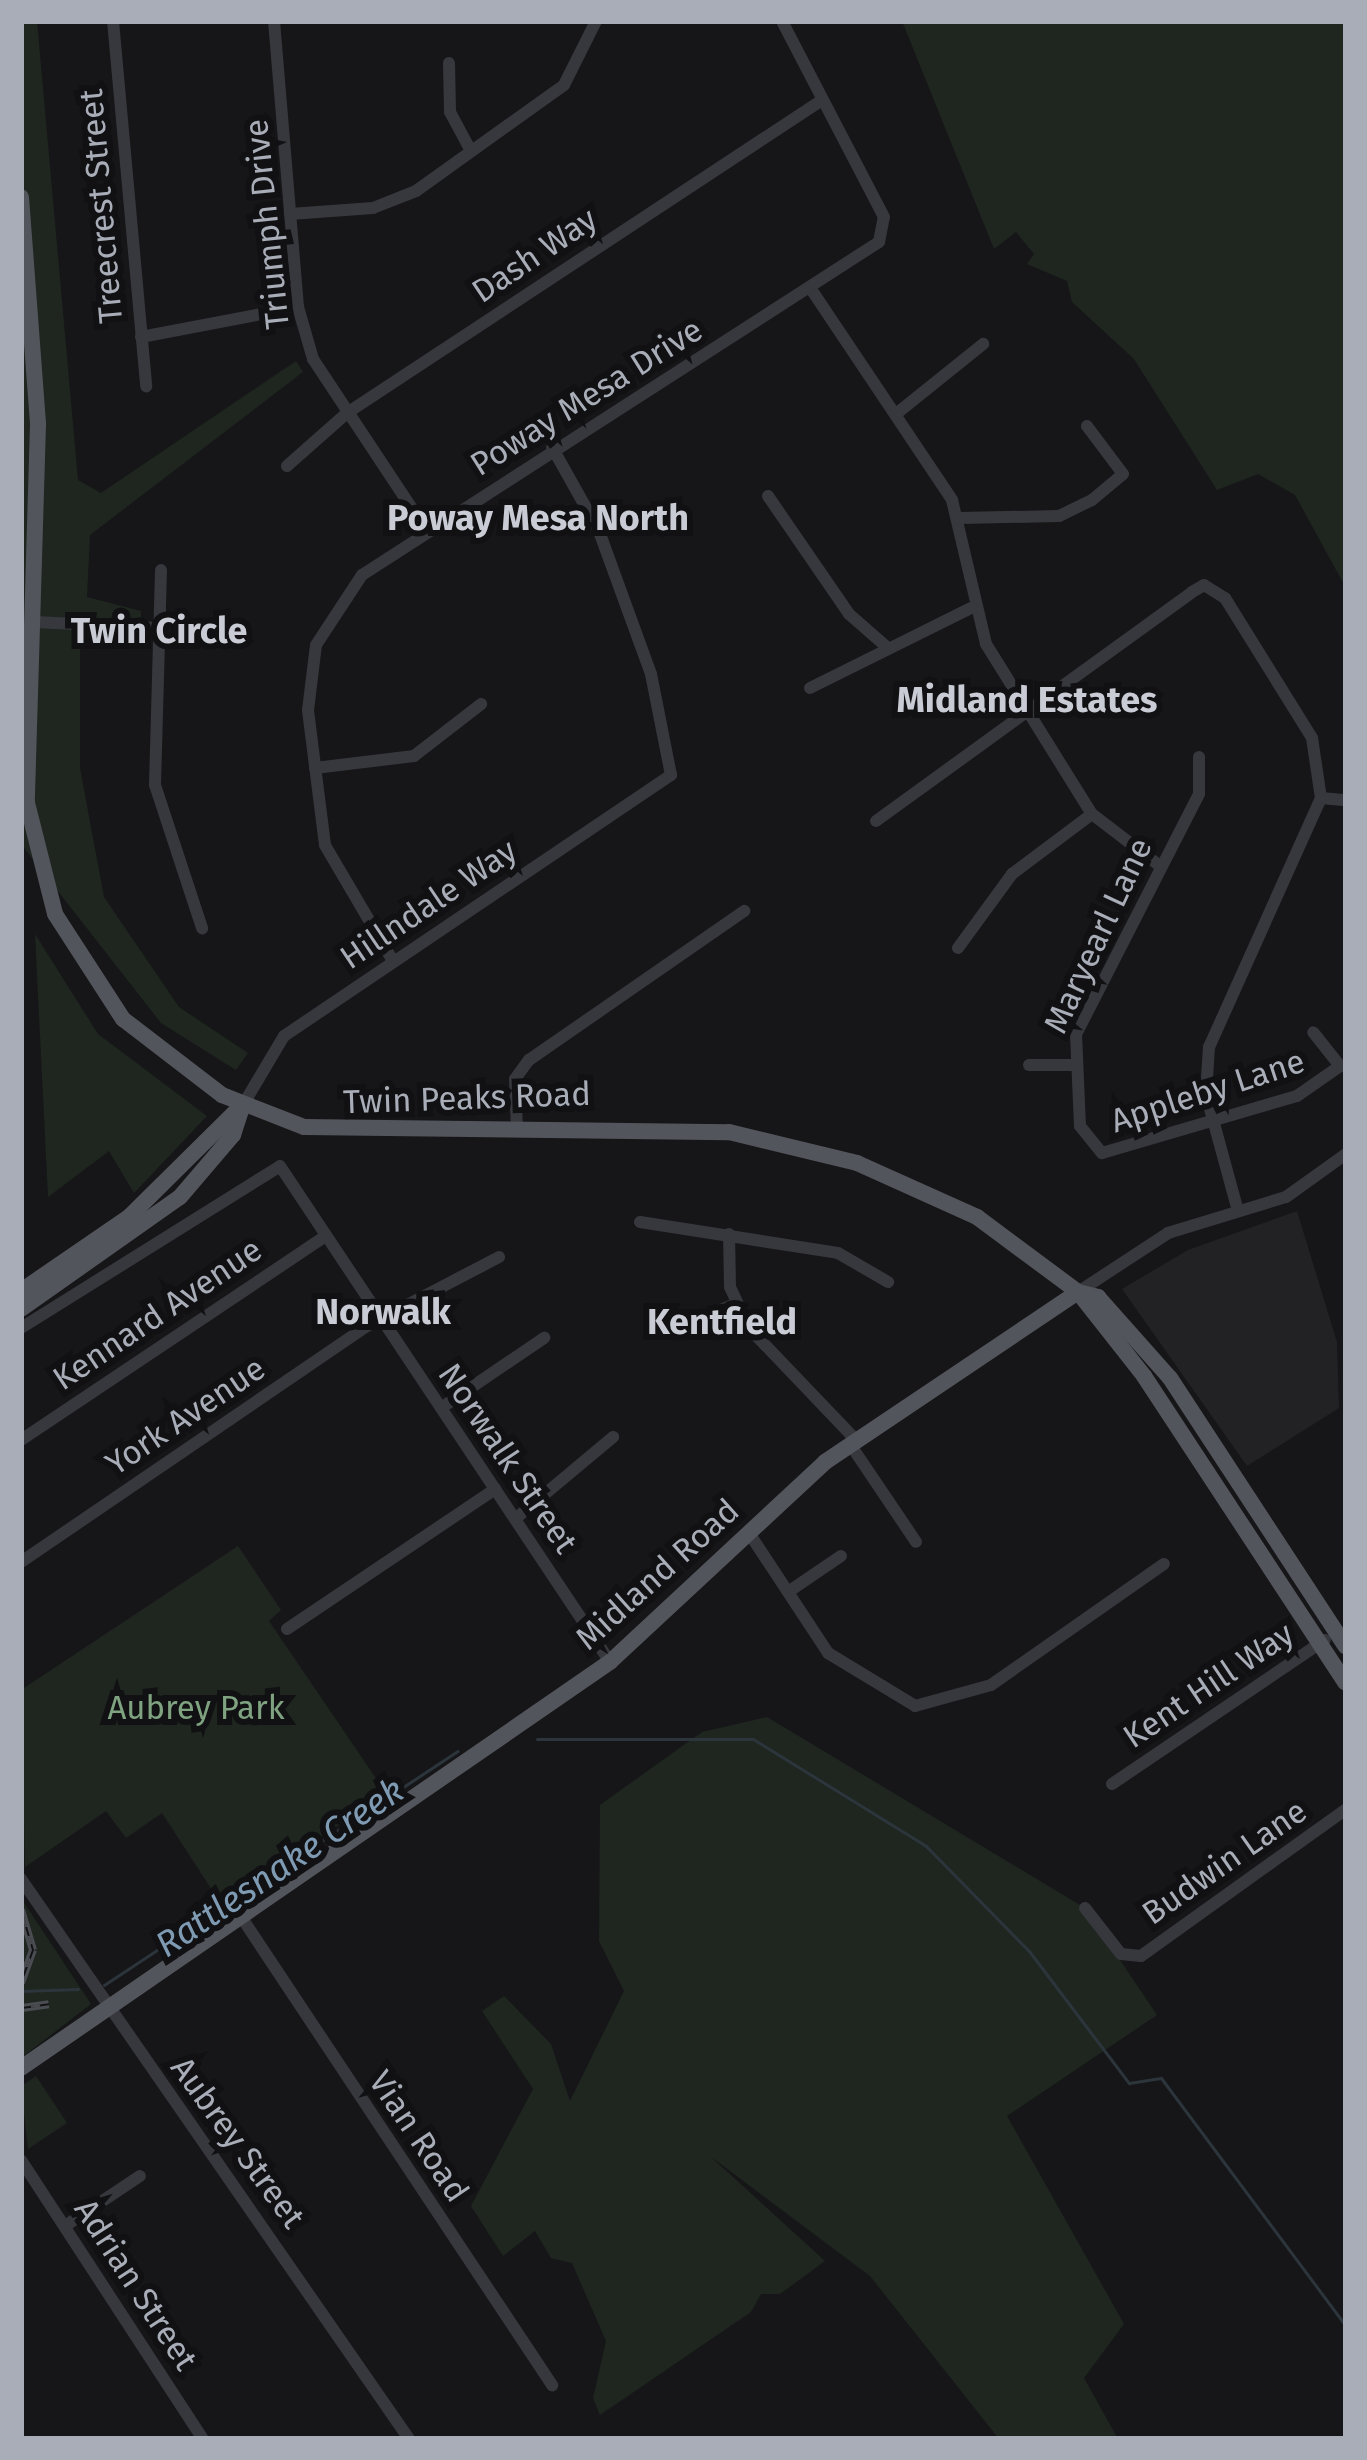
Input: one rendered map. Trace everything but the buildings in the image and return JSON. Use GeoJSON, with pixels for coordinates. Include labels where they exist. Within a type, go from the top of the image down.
{"type":"FeatureCollection","features":[{"type":"Feature","properties":{"kind":"main road","name":"Twin Peaks Road"},"geometry":{"type":"LineString","coordinates":[[21,197],[35,622],[27,803],[55,914],[140,1036],[243,1105],[334,1134],[649,1125],[823,1153],[977,1216],[1078,1292],[1098,1297],[1170,1378],[1335,1640],[1346,1683]]}},
{"type":"Feature","properties":{"kind":"main road"},"geometry":{"type":"LineString","coordinates":[[21,1291],[130,1216],[243,1105]]}},
{"type":"Feature","properties":{"kind":"main road"},"geometry":{"type":"LineString","coordinates":[[21,1309],[180,1198],[233,1136],[243,1105]]}},
{"type":"Feature","properties":{"kind":"main road","name":"Midland Road"},"geometry":{"type":"LineString","coordinates":[[21,2068],[610,1662],[853,1442],[1078,1292]]}},
{"type":"Feature","properties":{"kind":"street","name":"Treecrest Street"},"geometry":{"type":"LineString","coordinates":[[113,21],[146,386]]}},
{"type":"Feature","properties":{"kind":"street","name":"Triumph Drive"},"geometry":{"type":"LineString","coordinates":[[274,21],[298,307],[313,358],[427,531]]}},
{"type":"Feature","properties":{"kind":"street"},"geometry":{"type":"LineString","coordinates":[[290,214],[391,203],[471,152],[579,70],[596,21]]}},
{"type":"Feature","properties":{"kind":"street"},"geometry":{"type":"LineString","coordinates":[[782,21],[822,100]]}},
{"type":"Feature","properties":{"kind":"street"},"geometry":{"type":"LineString","coordinates":[[449,63],[450,112],[471,152]]}},
{"type":"Feature","properties":{"kind":"street","name":"Poway Mesa Drive"},"geometry":{"type":"LineString","coordinates":[[393,961],[332,868],[315,768],[316,645],[362,575],[552,447],[811,289],[885,228],[822,100]]}},
{"type":"Feature","properties":{"kind":"street","name":"Dash Way"},"geometry":{"type":"LineString","coordinates":[[287,466],[347,413],[822,100]]}},
{"type":"Feature","properties":{"kind":"street"},"geometry":{"type":"LineString","coordinates":[[811,289],[959,518],[971,608],[1093,814],[1160,866]]}},
{"type":"Feature","properties":{"kind":"street"},"geometry":{"type":"LineString","coordinates":[[141,337],[298,307]]}},
{"type":"Feature","properties":{"kind":"street"},"geometry":{"type":"LineString","coordinates":[[896,414],[983,344]]}},
{"type":"Feature","properties":{"kind":"street"},"geometry":{"type":"LineString","coordinates":[[959,518],[1060,516],[1092,500],[1123,474],[1087,426]]}},
{"type":"Feature","properties":{"kind":"street","name":"Hillndale Way"},"geometry":{"type":"LineString","coordinates":[[243,1105],[299,1025],[671,775],[622,592],[552,447]]}},
{"type":"Feature","properties":{"kind":"street"},"geometry":{"type":"LineString","coordinates":[[768,496],[849,614],[888,648]]}},
{"type":"Feature","properties":{"kind":"street"},"geometry":{"type":"LineString","coordinates":[[161,570],[155,785],[202,928]]}},
{"type":"Feature","properties":{"kind":"street"},"geometry":{"type":"LineString","coordinates":[[876,821],[1204,585],[1225,598],[1303,720],[1321,798],[1209,1047],[1214,1121],[1238,1211]]}},
{"type":"Feature","properties":{"kind":"street"},"geometry":{"type":"LineString","coordinates":[[810,688],[971,608]]}},
{"type":"Feature","properties":{"kind":"street"},"geometry":{"type":"LineString","coordinates":[[35,622],[158,628]]}},
{"type":"Feature","properties":{"kind":"street"},"geometry":{"type":"LineString","coordinates":[[315,768],[414,756],[481,704]]}},
{"type":"Feature","properties":{"kind":"street","name":"Maryearl Lane"},"geometry":{"type":"LineString","coordinates":[[1088,1143],[1071,1065],[1160,866],[1199,794],[1199,757]]}},
{"type":"Feature","properties":{"kind":"street"},"geometry":{"type":"LineString","coordinates":[[1321,798],[1346,800]]}},
{"type":"Feature","properties":{"kind":"street"},"geometry":{"type":"LineString","coordinates":[[958,948],[1012,874],[1093,814]]}},
{"type":"Feature","properties":{"kind":"street"},"geometry":{"type":"LineString","coordinates":[[517,1131],[515,1079],[529,1060],[744,911]]}},
{"type":"Feature","properties":{"kind":"street","name":"Appleby Lane"},"geometry":{"type":"LineString","coordinates":[[1088,1143],[1102,1154],[1324,1085],[1340,1066],[1313,1032]]}},
{"type":"Feature","properties":{"kind":"street"},"geometry":{"type":"LineString","coordinates":[[1029,1065],[1071,1065]]}},
{"type":"Feature","properties":{"kind":"street","name":"Midland Road"},"geometry":{"type":"LineString","coordinates":[[1078,1292],[1168,1233],[1286,1197],[1346,1154]]}},
{"type":"Feature","properties":{"kind":"street","name":"Norwalk Street"},"geometry":{"type":"LineString","coordinates":[[21,1328],[280,1166],[610,1662]]}},
{"type":"Feature","properties":{"kind":"street"},"geometry":{"type":"LineString","coordinates":[[640,1222],[838,1252],[888,1282]]}},
{"type":"Feature","properties":{"kind":"street"},"geometry":{"type":"LineString","coordinates":[[729,1234],[735,1304],[853,1442],[916,1542]]}},
{"type":"Feature","properties":{"kind":"street","name":"Kennard Avenue"},"geometry":{"type":"LineString","coordinates":[[21,1440],[326,1236]]}},
{"type":"Feature","properties":{"kind":"street","name":"York Avenue"},"geometry":{"type":"LineString","coordinates":[[21,1562],[382,1319],[499,1257]]}},
{"type":"Feature","properties":{"kind":"street"},"geometry":{"type":"LineString","coordinates":[[704,1317],[735,1304]]}},
{"type":"Feature","properties":{"kind":"street"},"geometry":{"type":"LineString","coordinates":[[441,1408],[544,1338]]}},
{"type":"Feature","properties":{"kind":"street"},"geometry":{"type":"LineString","coordinates":[[515,1519],[613,1437]]}},
{"type":"Feature","properties":{"kind":"street"},"geometry":{"type":"LineString","coordinates":[[287,1629],[495,1489]]}},
{"type":"Feature","properties":{"kind":"street"},"geometry":{"type":"LineString","coordinates":[[749,1533],[853,1677],[932,1706],[991,1685],[1164,1564]]}},
{"type":"Feature","properties":{"kind":"street"},"geometry":{"type":"LineString","coordinates":[[788,1592],[841,1556]]}},
{"type":"Feature","properties":{"kind":"street","name":"Kent Hill Way"},"geometry":{"type":"LineString","coordinates":[[1112,1784],[1335,1640]]}},
{"type":"Feature","properties":{"kind":"street","name":"Budwin Lane"},"geometry":{"type":"LineString","coordinates":[[1085,1908],[1121,1954],[1141,1956],[1346,1809]]}},
{"type":"Feature","properties":{"kind":"street","name":"Aubrey Street"},"geometry":{"type":"LineString","coordinates":[[21,1879],[410,2439]]}},
{"type":"Feature","properties":{"kind":"street","name":"Vian Road"},"geometry":{"type":"LineString","coordinates":[[242,1918],[552,2385]]}},
{"type":"Feature","properties":{"kind":"street","name":"Adrian Street"},"geometry":{"type":"LineString","coordinates":[[21,2160],[27,2182],[65,2226],[203,2439]]}},
{"type":"Feature","properties":{"kind":"street"},"geometry":{"type":"LineString","coordinates":[[65,2226],[140,2176]]}},
{"type":"Feature","properties":{"kind":"shaded area"},"geometry":{"type":"Polygon","coordinates":[[[1297,1211],[1337,1342],[1339,1408],[1247,1466],[1122,1289],[1188,1250],[1297,1211]]]}},
{"type":"Feature","properties":{"kind":"green space"},"geometry":{"type":"Polygon","coordinates":[[[21,21],[37,21],[78,480],[101,493],[296,361],[303,372],[90,535],[87,597],[141,611],[141,640],[80,640],[80,768],[104,897],[179,1007],[248,1053],[236,1070],[161,1023],[21,844],[21,21]]]}},
{"type":"Feature","properties":{"kind":"green space"},"geometry":{"type":"Polygon","coordinates":[[[902,21],[1346,21],[1346,588],[1295,495],[1258,474],[1217,490],[1134,359],[1072,302],[1067,281],[1027,264],[1034,254],[1016,232],[994,249],[902,21]]]}},
{"type":"Feature","properties":{"kind":"green space"},"geometry":{"type":"Polygon","coordinates":[[[35,934],[98,1034],[207,1116],[134,1193],[109,1151],[48,1197],[35,934]]]}},
{"type":"Feature","properties":{"kind":"green space","name":"Aubrey Park"},"geometry":{"type":"Polygon","coordinates":[[[238,1546],[281,1610],[269,1621],[386,1793],[221,1904],[162,1813],[126,1838],[106,1811],[25,1867],[21,1690],[238,1546]]]}},
{"type":"Feature","properties":{"kind":"green space"},"geometry":{"type":"Polygon","coordinates":[[[767,1717],[1085,1908],[1157,2015],[1007,2116],[1124,2324],[1084,2378],[1118,2439],[999,2439],[870,2276],[710,2156],[825,2261],[780,2294],[761,2294],[751,2312],[600,2415],[593,2398],[606,2341],[572,2263],[551,2258],[535,2231],[503,2256],[471,2206],[533,2089],[482,2011],[504,1996],[551,2044],[570,2101],[624,1991],[599,1941],[600,1805],[702,1732],[767,1717]]]}},
{"type":"Feature","properties":{"kind":"green space"},"geometry":{"type":"Polygon","coordinates":[[[21,1898],[91,2004],[21,2058],[21,1898]]]}},
{"type":"Feature","properties":{"kind":"green space"},"geometry":{"type":"Polygon","coordinates":[[[36,2076],[67,2123],[28,2149],[21,2086],[36,2076]]]}},
{"type":"Feature","properties":{"kind":"waterway","name":"Rattlesnake Creek"},"geometry":{"type":"LineString","coordinates":[[537,1739],[753,1739],[926,1846],[1029,1951],[1129,2083],[1161,2078],[1346,2326]]}},
{"type":"Feature","properties":{"kind":"waterway","name":"Rattlesnake Creek"},"geometry":{"type":"LineString","coordinates":[[104,1985],[457,1751]]}},
{"type":"Feature","properties":{"kind":"waterway","name":"Rattlesnake Creek"},"geometry":{"type":"LineString","coordinates":[[21,1991],[78,1989]]}},
{"type":"Feature","properties":{"kind":"railway"},"geometry":{"type":"LineString","coordinates":[[21,1910],[33,1950],[21,1983]]}},
{"type":"Feature","properties":{"kind":"railway"},"geometry":{"type":"LineString","coordinates":[[22,2008],[49,2004]]}},
{"type":"Feature","properties":{"kind":"district","name":"Poway Mesa North"},"geometry":{"type":"Point","coordinates":[538,519]}},
{"type":"Feature","properties":{"kind":"district","name":"Twin Circle"},"geometry":{"type":"Point","coordinates":[159,632]}},
{"type":"Feature","properties":{"kind":"district","name":"Midland Estates"},"geometry":{"type":"Point","coordinates":[1027,701]}},
{"type":"Feature","properties":{"kind":"district","name":"Norwalk"},"geometry":{"type":"Point","coordinates":[383,1313]}},
{"type":"Feature","properties":{"kind":"district","name":"Kentfield"},"geometry":{"type":"Point","coordinates":[722,1323]}}]}
